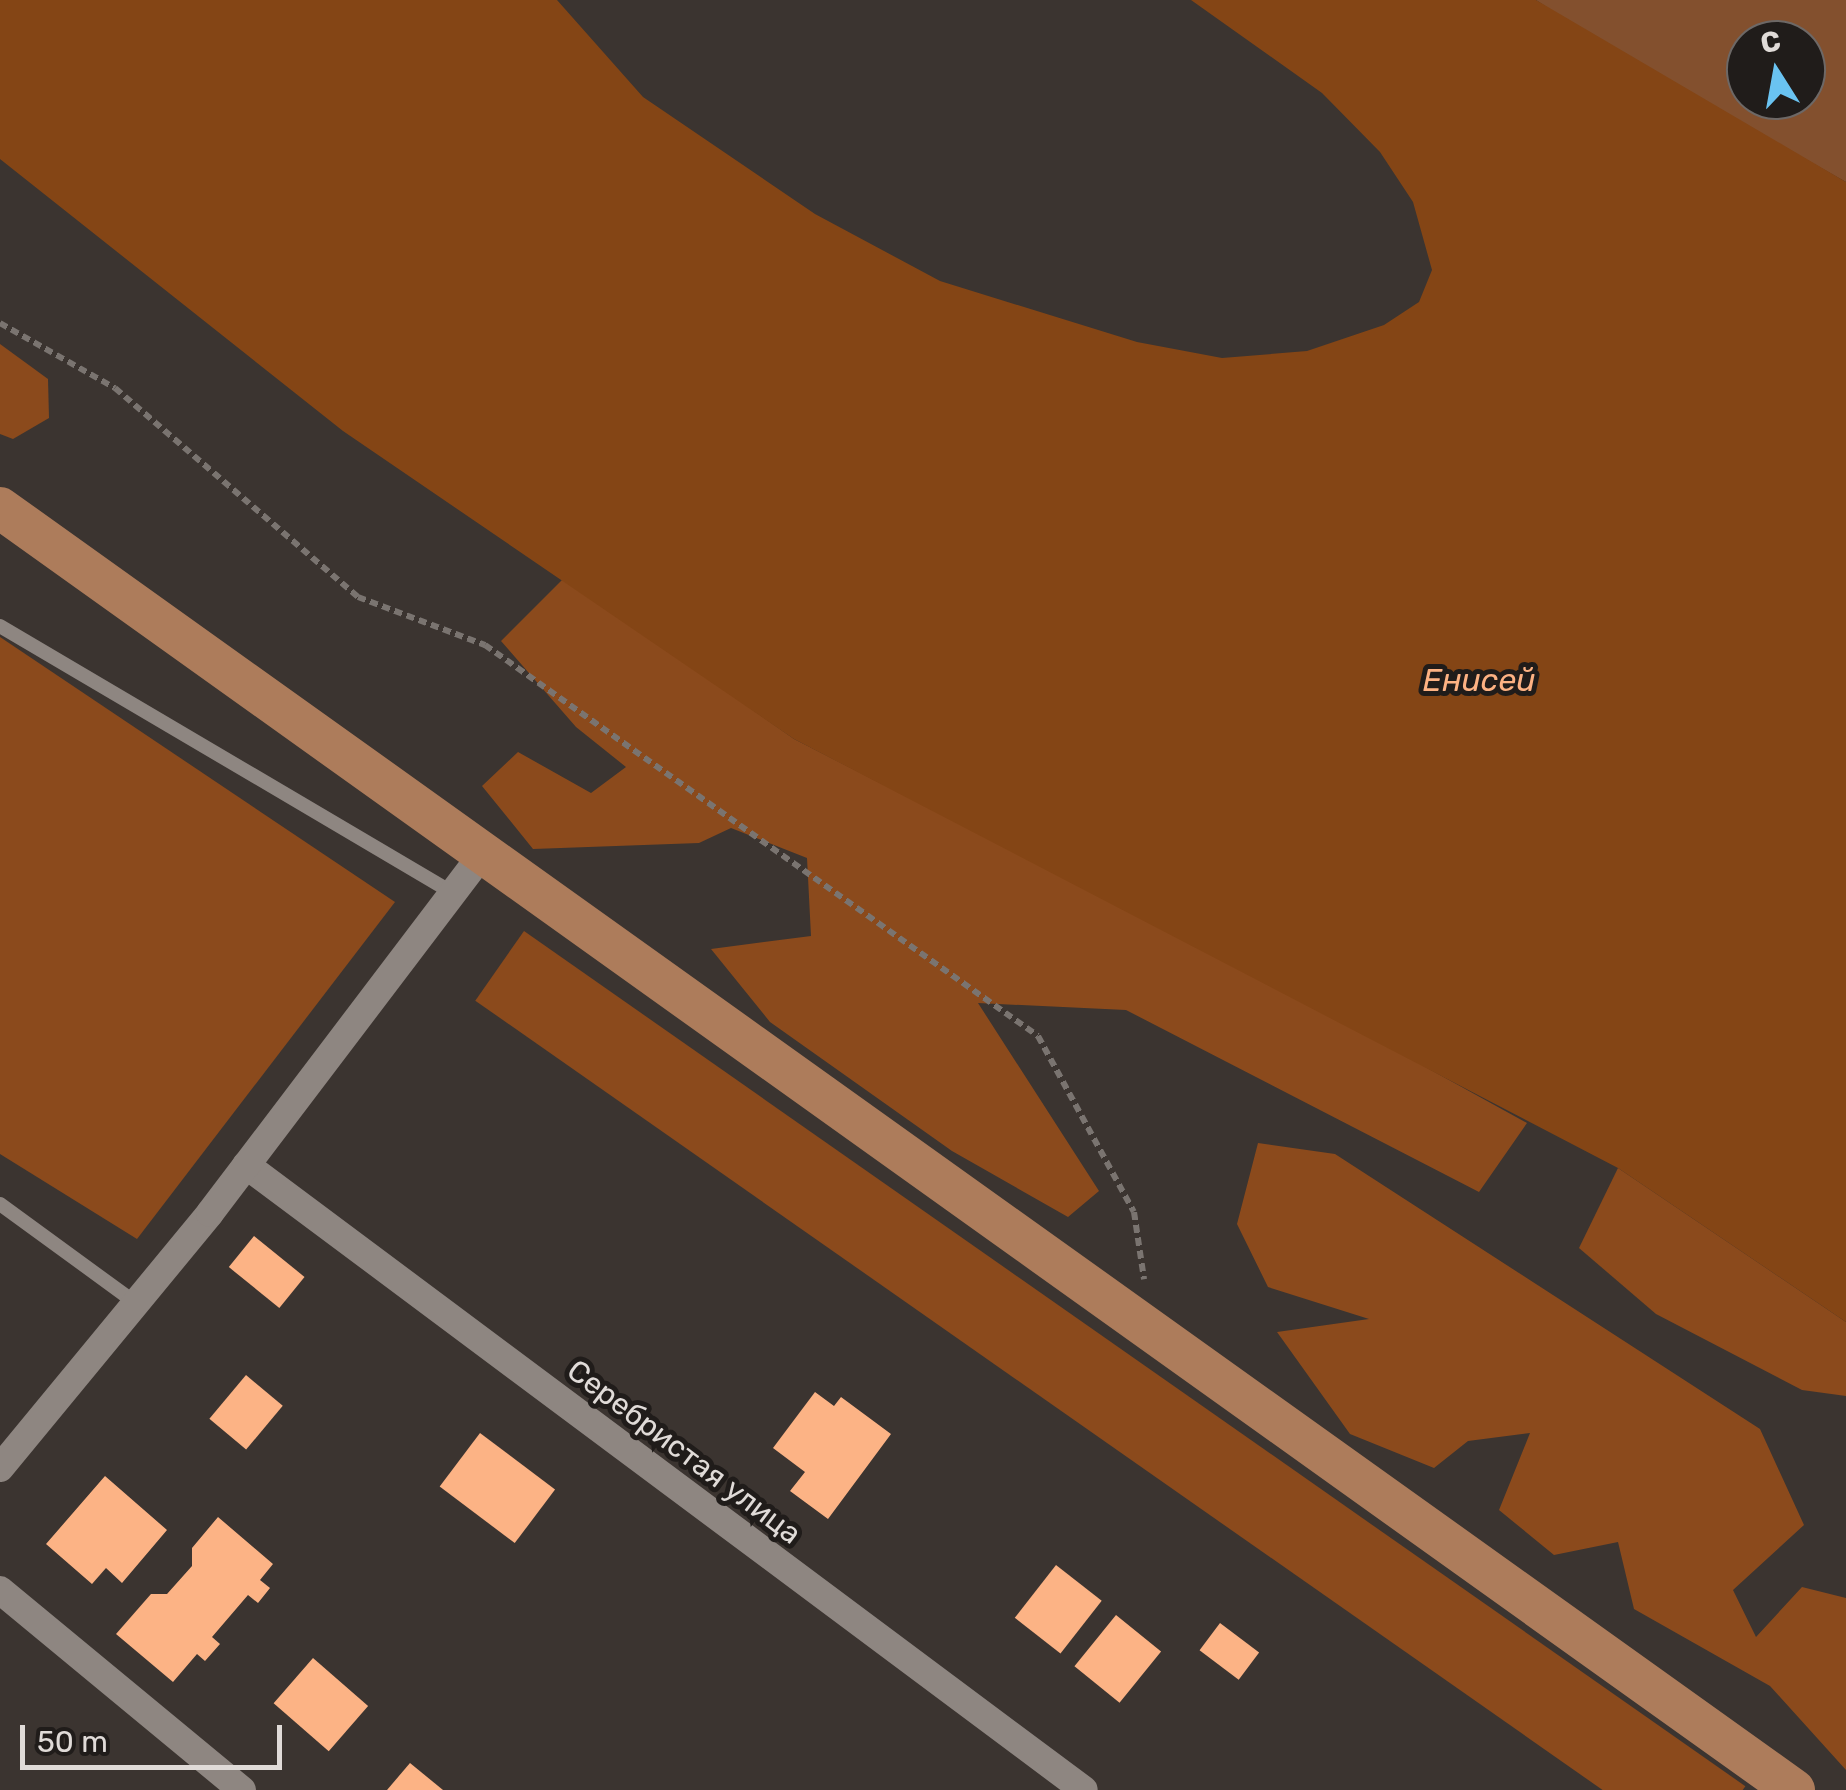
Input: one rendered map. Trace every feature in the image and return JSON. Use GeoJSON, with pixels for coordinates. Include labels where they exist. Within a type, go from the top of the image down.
{"type":"FeatureCollection","features":[{"type":"Feature","properties":{"kind":"main road"},"geometry":{"type":"LineString","coordinates":[[0,508],[1794,1790]]}},
{"type":"Feature","properties":{"kind":"street"},"geometry":{"type":"LineString","coordinates":[[0,1468],[246,1165],[484,851]]}},
{"type":"Feature","properties":{"kind":"street","name":"Серебристая улица"},"geometry":{"type":"LineString","coordinates":[[246,1165],[1084,1790]]}},
{"type":"Feature","properties":{"kind":"street"},"geometry":{"type":"LineString","coordinates":[[0,1590],[242,1790]]}},
{"type":"Feature","properties":{"kind":"lane"},"geometry":{"type":"LineString","coordinates":[[0,626],[453,893]]}},
{"type":"Feature","properties":{"kind":"lane"},"geometry":{"type":"LineString","coordinates":[[0,1204],[136,1303]]}},
{"type":"Feature","properties":{"kind":"path"},"geometry":{"type":"LineString","coordinates":[[0,324],[115,388],[358,597],[484,644],[1038,1036],[1134,1212],[1152,1333]]}},
{"type":"Feature","properties":{"kind":"shaded area"},"geometry":{"type":"Polygon","coordinates":[[[1536,0],[1846,0],[1846,182],[1736,120],[1826,120],[1826,20],[1726,20],[1726,114],[1614,51],[1536,0]]]}},
{"type":"Feature","properties":{"kind":"shaded area"},"geometry":{"type":"Polygon","coordinates":[[[0,344],[48,379],[49,418],[13,439],[0,434],[0,344]]]}},
{"type":"Feature","properties":{"kind":"shaded area"},"geometry":{"type":"Polygon","coordinates":[[[564,578],[794,739],[1295,995],[1527,1123],[1479,1192],[1126,1010],[978,1003],[1099,1191],[1068,1217],[952,1151],[770,1022],[711,949],[811,936],[807,858],[731,828],[699,843],[533,849],[482,786],[518,752],[591,793],[626,767],[576,727],[501,641],[564,578]]]}},
{"type":"Feature","properties":{"kind":"shaded area"},"geometry":{"type":"Polygon","coordinates":[[[0,637],[395,902],[137,1239],[0,1154],[0,637]]]}},
{"type":"Feature","properties":{"kind":"shaded area"},"geometry":{"type":"Polygon","coordinates":[[[524,931],[1745,1786],[1743,1790],[1603,1790],[475,1001],[524,931]]]}},
{"type":"Feature","properties":{"kind":"shaded area"},"geometry":{"type":"Polygon","coordinates":[[[1258,1143],[1335,1154],[1760,1429],[1804,1525],[1733,1590],[1756,1637],[1802,1587],[1846,1598],[1846,1770],[1770,1686],[1634,1609],[1618,1542],[1554,1555],[1499,1510],[1530,1433],[1468,1441],[1434,1468],[1350,1434],[1277,1332],[1369,1319],[1268,1287],[1237,1224],[1258,1143]]]}},
{"type":"Feature","properties":{"kind":"shaded area"},"geometry":{"type":"Polygon","coordinates":[[[1618,1168],[1846,1322],[1846,1396],[1802,1390],[1656,1314],[1579,1248],[1618,1168]]]}},
{"type":"Feature","properties":{"kind":"water","name":"Енисей"},"geometry":{"type":"Polygon","coordinates":[[[0,0],[557,0],[643,97],[815,214],[940,281],[1137,342],[1222,358],[1307,351],[1384,325],[1419,302],[1432,270],[1413,202],[1380,152],[1322,93],[1191,0],[1536,0],[1726,112],[1726,120],[1740,120],[1846,182],[1846,1322],[1618,1168],[794,739],[343,431],[0,159],[0,0]]]}},
{"type":"Feature","properties":{"kind":"building"},"geometry":{"type":"Polygon","coordinates":[[[254,1236],[305,1277],[279,1308],[229,1267],[254,1236]]]}},
{"type":"Feature","properties":{"kind":"building"},"geometry":{"type":"Polygon","coordinates":[[[246,1375],[283,1406],[246,1450],[209,1419],[246,1375]]]}},
{"type":"Feature","properties":{"kind":"building"},"geometry":{"type":"Polygon","coordinates":[[[815,1392],[834,1406],[841,1397],[891,1434],[828,1519],[790,1491],[805,1472],[773,1448],[815,1392]]]}},
{"type":"Feature","properties":{"kind":"building"},"geometry":{"type":"Polygon","coordinates":[[[480,1433],[555,1490],[515,1543],[440,1487],[480,1433]]]}},
{"type":"Feature","properties":{"kind":"building"},"geometry":{"type":"Polygon","coordinates":[[[105,1476],[167,1530],[122,1583],[106,1568],[92,1584],[46,1544],[105,1476]]]}},
{"type":"Feature","properties":{"kind":"building"},"geometry":{"type":"Polygon","coordinates":[[[218,1517],[273,1564],[260,1580],[270,1588],[258,1603],[248,1595],[212,1637],[220,1644],[205,1661],[197,1654],[173,1682],[116,1634],[151,1594],[167,1594],[192,1566],[192,1548],[218,1517]]]}},
{"type":"Feature","properties":{"kind":"building"},"geometry":{"type":"Polygon","coordinates":[[[1056,1565],[1102,1601],[1060,1654],[1015,1618],[1056,1565]]]}},
{"type":"Feature","properties":{"kind":"building"},"geometry":{"type":"Polygon","coordinates":[[[1116,1615],[1161,1652],[1120,1703],[1074,1666],[1116,1615]]]}},
{"type":"Feature","properties":{"kind":"building"},"geometry":{"type":"Polygon","coordinates":[[[1220,1623],[1259,1652],[1239,1680],[1200,1650],[1220,1623]]]}},
{"type":"Feature","properties":{"kind":"building"},"geometry":{"type":"Polygon","coordinates":[[[313,1658],[368,1706],[329,1751],[274,1703],[313,1658]]]}},
{"type":"Feature","properties":{"kind":"building"},"geometry":{"type":"Polygon","coordinates":[[[410,1763],[443,1790],[387,1790],[410,1763]]]}}]}
